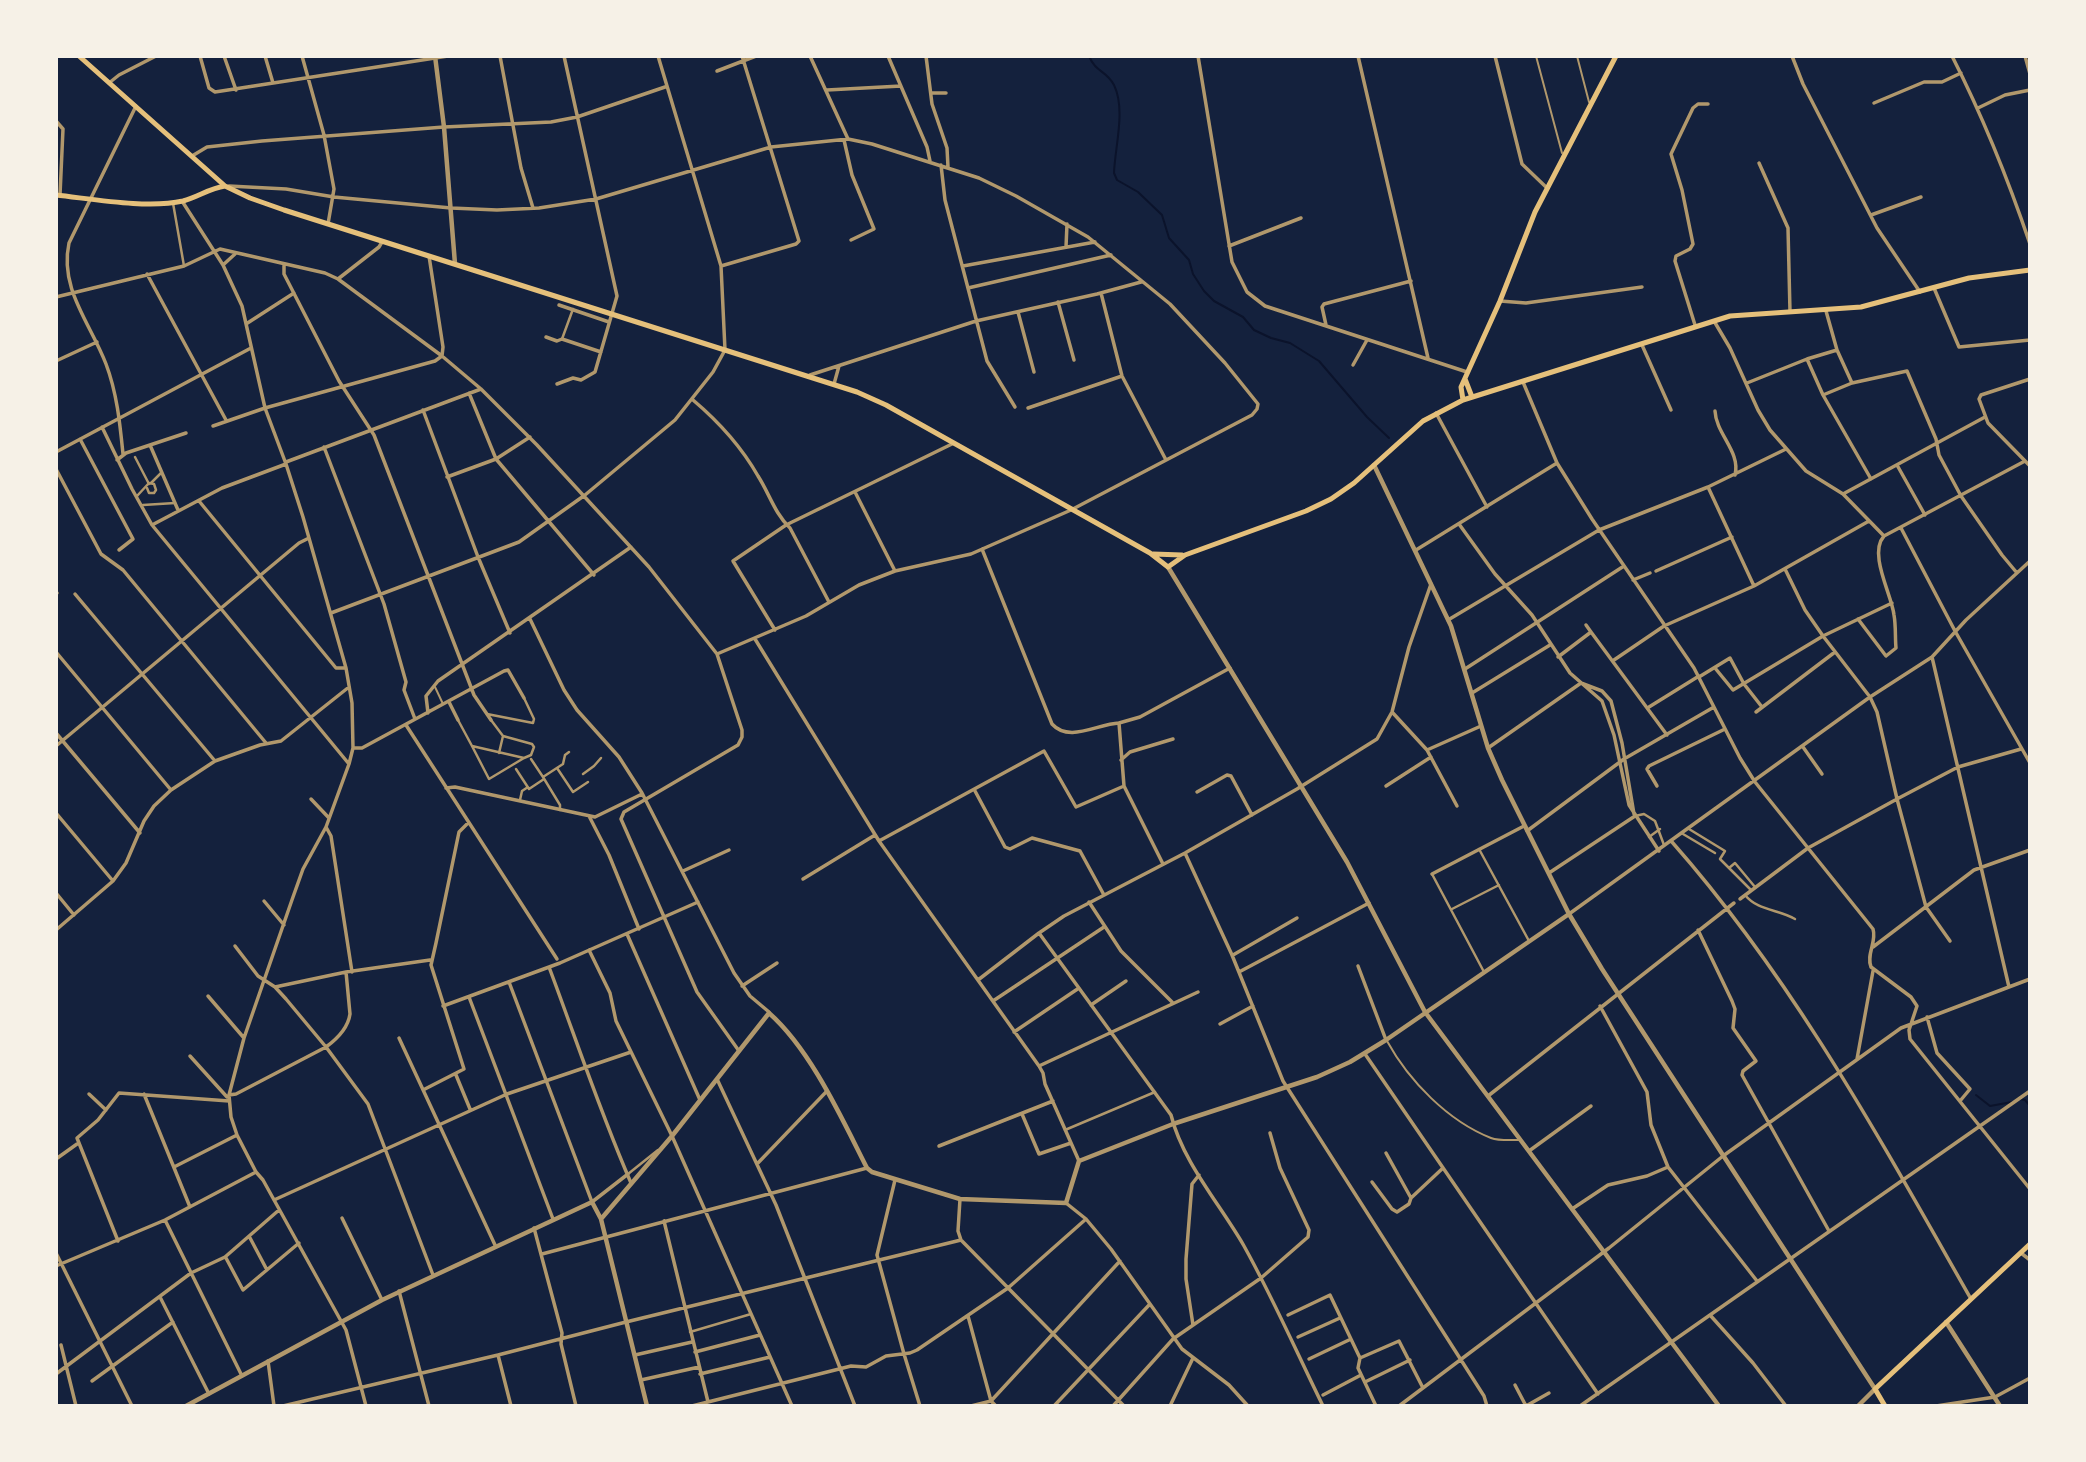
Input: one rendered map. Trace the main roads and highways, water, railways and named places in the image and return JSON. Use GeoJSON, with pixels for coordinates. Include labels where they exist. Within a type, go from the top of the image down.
{"type":"FeatureCollection","features":[{"type":"Feature","properties":{"kind":"main road"},"geometry":{"type":"LineString","coordinates":[[79,56],[225,186],[250,198],[834,384],[874,400],[1150,553],[1168,567],[1185,555],[1319,505],[1343,492],[1423,421],[1463,400],[1713,320],[1743,314],[1826,311],[1876,305],[1984,275],[2030,270]]}},
{"type":"Feature","properties":{"kind":"main road"},"geometry":{"type":"LineString","coordinates":[[1463,400],[1460,391],[1547,188],[1616,56]]}},
{"type":"Feature","properties":{"kind":"main road"},"geometry":{"type":"LineString","coordinates":[[58,195],[122,202],[182,201],[215,187],[225,186]]}},
{"type":"Feature","properties":{"kind":"main road"},"geometry":{"type":"LineString","coordinates":[[1467,376],[1472,397]]}},
{"type":"Feature","properties":{"kind":"main road"},"geometry":{"type":"LineString","coordinates":[[1150,553],[1185,555]]}},
{"type":"Feature","properties":{"kind":"main road"},"geometry":{"type":"LineString","coordinates":[[1885,1406],[1875,1389],[2030,1244]]}},
{"type":"Feature","properties":{"kind":"waterway"},"geometry":{"type":"LineString","coordinates":[[1089,56],[1095,66],[1111,80],[1117,95],[1120,117],[1114,173],[1117,180],[1138,192],[1162,215],[1169,238],[1189,260],[1193,274],[1204,291],[1214,301],[1243,317],[1254,330],[1290,343],[1319,361],[1367,417],[1389,438]]}},
{"type":"Feature","properties":{"kind":"waterway"},"geometry":{"type":"LineString","coordinates":[[1976,1095],[1990,1106],[2012,1102]]}},
{"type":"Feature","properties":{"kind":"waterway"},"geometry":{"type":"LineString","coordinates":[[2020,1099],[2030,1106]]}}]}
